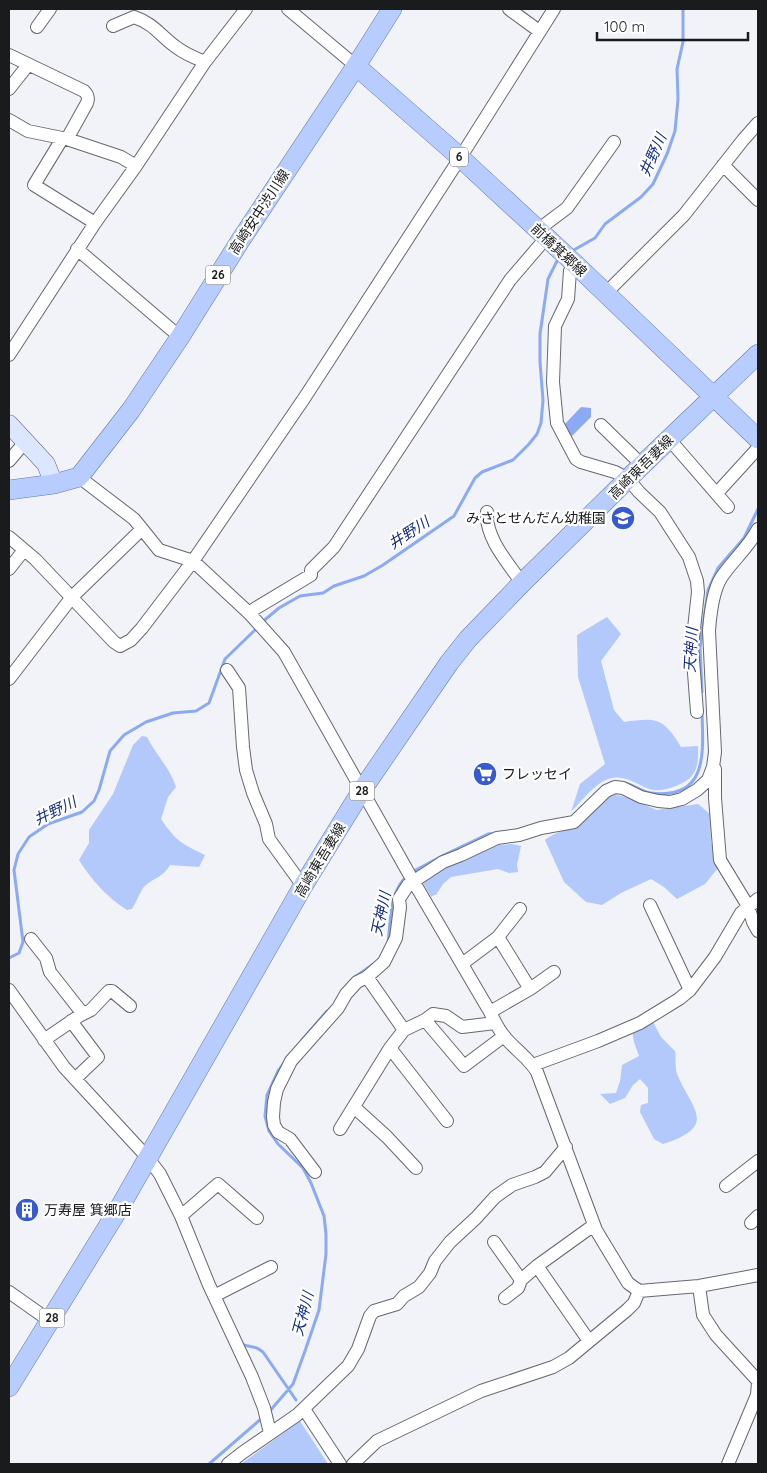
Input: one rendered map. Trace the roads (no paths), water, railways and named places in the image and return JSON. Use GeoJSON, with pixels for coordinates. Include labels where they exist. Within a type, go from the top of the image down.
{"type":"FeatureCollection","features":[{"type":"Feature","properties":{"kind":"main road","name":"高崎安中渋川線"},"geometry":{"type":"LineString","coordinates":[[79,477],[131,410],[180,337],[240,241],[392,9]]}},
{"type":"Feature","properties":{"kind":"main road","name":"前橋箕郷線"},"geometry":{"type":"LineString","coordinates":[[356,66],[460,158],[606,293],[758,439]]}},
{"type":"Feature","properties":{"kind":"main road","name":"高崎東吾妻線"},"geometry":{"type":"LineString","coordinates":[[9,1388],[112,1220],[303,886],[362,790],[449,663],[468,639],[522,584],[758,354]]}},
{"type":"Feature","properties":{"kind":"main road"},"geometry":{"type":"LineString","coordinates":[[9,424],[46,464],[54,484]]}},
{"type":"Feature","properties":{"kind":"main road"},"geometry":{"type":"LineString","coordinates":[[9,490],[54,484],[79,477]]}},
{"type":"Feature","properties":{"kind":"street"},"geometry":{"type":"LineString","coordinates":[[37,27],[50,9]]}},
{"type":"Feature","properties":{"kind":"street"},"geometry":{"type":"LineString","coordinates":[[9,354],[94,223],[136,166],[205,62],[246,9]]}},
{"type":"Feature","properties":{"kind":"street"},"geometry":{"type":"LineString","coordinates":[[509,9],[539,31]]}},
{"type":"Feature","properties":{"kind":"street"},"geometry":{"type":"LineString","coordinates":[[9,537],[72,597],[114,642],[120,646],[131,640],[193,561],[305,397],[554,9]]}},
{"type":"Feature","properties":{"kind":"street"},"geometry":{"type":"LineString","coordinates":[[291,10],[356,66]]}},
{"type":"Feature","properties":{"kind":"street"},"geometry":{"type":"LineString","coordinates":[[113,26],[128,13],[154,26],[175,47],[205,62]]}},
{"type":"Feature","properties":{"kind":"street"},"geometry":{"type":"LineString","coordinates":[[9,55],[84,91],[87,95],[89,99],[87,104],[34,186],[94,223]]}},
{"type":"Feature","properties":{"kind":"street"},"geometry":{"type":"LineString","coordinates":[[9,89],[28,65]]}},
{"type":"Feature","properties":{"kind":"street"},"geometry":{"type":"LineString","coordinates":[[9,120],[28,132],[65,139],[121,157],[136,166]]}},
{"type":"Feature","properties":{"kind":"street"},"geometry":{"type":"LineString","coordinates":[[606,293],[684,215],[758,124]]}},
{"type":"Feature","properties":{"kind":"street"},"geometry":{"type":"LineString","coordinates":[[252,617],[256,608],[311,575],[311,570],[334,547],[510,280],[543,235],[543,226],[567,208],[614,142]]}},
{"type":"Feature","properties":{"kind":"street"},"geometry":{"type":"LineString","coordinates":[[723,165],[758,200]]}},
{"type":"Feature","properties":{"kind":"street"},"geometry":{"type":"LineString","coordinates":[[77,249],[180,337]]}},
{"type":"Feature","properties":{"kind":"street"},"geometry":{"type":"LineString","coordinates":[[568,258],[570,271],[568,299],[555,326],[553,382],[556,420],[578,461],[615,472],[628,479],[665,520],[686,550],[697,581],[698,592],[692,647],[703,684],[715,752],[715,798],[720,860],[753,902],[752,922],[758,932]]}},
{"type":"Feature","properties":{"kind":"street"},"geometry":{"type":"LineString","coordinates":[[601,426],[642,465]]}},
{"type":"Feature","properties":{"kind":"street"},"geometry":{"type":"LineString","coordinates":[[669,439],[728,507]]}},
{"type":"Feature","properties":{"kind":"street"},"geometry":{"type":"LineString","coordinates":[[9,461],[25,442]]}},
{"type":"Feature","properties":{"kind":"street"},"geometry":{"type":"LineString","coordinates":[[716,494],[758,448]]}},
{"type":"Feature","properties":{"kind":"street"},"geometry":{"type":"LineString","coordinates":[[79,477],[126,512],[159,550],[193,561],[252,617],[289,660],[493,1018],[504,1036],[533,1065],[542,1083],[594,1225],[628,1282],[639,1291],[699,1286],[758,1275]]}},
{"type":"Feature","properties":{"kind":"street"},"geometry":{"type":"LineString","coordinates":[[487,512],[486,522],[499,551],[522,584]]}},
{"type":"Feature","properties":{"kind":"street"},"geometry":{"type":"LineString","coordinates":[[9,679],[72,597],[142,529]]}},
{"type":"Feature","properties":{"kind":"street"},"geometry":{"type":"LineString","coordinates":[[697,712],[703,684],[710,618],[720,580],[758,530]]}},
{"type":"Feature","properties":{"kind":"street"},"geometry":{"type":"LineString","coordinates":[[9,569],[24,550]]}},
{"type":"Feature","properties":{"kind":"street"},"geometry":{"type":"LineString","coordinates":[[228,670],[239,688],[246,770],[253,793],[266,824],[269,839],[303,886]]}},
{"type":"Feature","properties":{"kind":"street"},"geometry":{"type":"LineString","coordinates":[[315,1172],[290,1139],[278,1132],[274,1125],[274,1102],[277,1089],[291,1061],[338,1008],[356,982],[367,976],[384,962],[396,938],[400,907],[399,899],[408,885],[443,862],[497,838],[519,835],[541,828],[574,822],[606,791],[614,787],[623,788],[641,797],[658,801],[670,802],[682,798],[697,790],[708,780],[713,767],[715,752]]}},
{"type":"Feature","properties":{"kind":"street"},"geometry":{"type":"LineString","coordinates":[[533,1065],[640,1023],[690,990],[715,957],[741,913],[753,902]]}},
{"type":"Feature","properties":{"kind":"street"},"geometry":{"type":"LineString","coordinates":[[650,906],[690,990]]}},
{"type":"Feature","properties":{"kind":"street"},"geometry":{"type":"LineString","coordinates":[[462,964],[498,937],[520,909]]}},
{"type":"Feature","properties":{"kind":"street"},"geometry":{"type":"LineString","coordinates":[[498,937],[530,989]]}},
{"type":"Feature","properties":{"kind":"street"},"geometry":{"type":"LineString","coordinates":[[31,939],[46,958],[50,972],[83,1014]]}},
{"type":"Feature","properties":{"kind":"street"},"geometry":{"type":"LineString","coordinates":[[340,1130],[390,1048],[404,1030],[426,1020],[433,1014],[446,1016],[462,1027],[493,1018],[554,972]]}},
{"type":"Feature","properties":{"kind":"street"},"geometry":{"type":"LineString","coordinates":[[367,976],[404,1030]]}},
{"type":"Feature","properties":{"kind":"street"},"geometry":{"type":"LineString","coordinates":[[9,990],[74,1079],[147,1156],[160,1174],[181,1216],[214,1296],[243,1355],[264,1408],[269,1428]]}},
{"type":"Feature","properties":{"kind":"street"},"geometry":{"type":"LineString","coordinates":[[44,1040],[91,1010],[109,991],[112,991],[130,1006]]}},
{"type":"Feature","properties":{"kind":"street"},"geometry":{"type":"LineString","coordinates":[[426,1020],[464,1066],[504,1036]]}},
{"type":"Feature","properties":{"kind":"street"},"geometry":{"type":"LineString","coordinates":[[71,1021],[98,1057],[74,1079]]}},
{"type":"Feature","properties":{"kind":"street"},"geometry":{"type":"LineString","coordinates":[[390,1048],[447,1121]]}},
{"type":"Feature","properties":{"kind":"street"},"geometry":{"type":"LineString","coordinates":[[354,1107],[387,1137],[416,1168]]}},
{"type":"Feature","properties":{"kind":"street"},"geometry":{"type":"LineString","coordinates":[[228,1464],[269,1428],[304,1409],[348,1366],[358,1349],[370,1316],[374,1311],[398,1304],[404,1296],[420,1287],[430,1273],[435,1261],[450,1242],[476,1218],[495,1196],[512,1185],[545,1172],[566,1148]]}},
{"type":"Feature","properties":{"kind":"street"},"geometry":{"type":"LineString","coordinates":[[726,1186],[758,1160]]}},
{"type":"Feature","properties":{"kind":"street"},"geometry":{"type":"LineString","coordinates":[[181,1216],[218,1184],[257,1218]]}},
{"type":"Feature","properties":{"kind":"street"},"geometry":{"type":"LineString","coordinates":[[505,1298],[518,1288],[521,1280],[538,1266],[594,1225]]}},
{"type":"Feature","properties":{"kind":"street"},"geometry":{"type":"LineString","coordinates":[[494,1242],[521,1280]]}},
{"type":"Feature","properties":{"kind":"street"},"geometry":{"type":"LineString","coordinates":[[538,1266],[589,1341]]}},
{"type":"Feature","properties":{"kind":"street"},"geometry":{"type":"LineString","coordinates":[[214,1296],[271,1267]]}},
{"type":"Feature","properties":{"kind":"street"},"geometry":{"type":"LineString","coordinates":[[699,1286],[703,1315],[758,1389],[728,1464]]}},
{"type":"Feature","properties":{"kind":"street"},"geometry":{"type":"LineString","coordinates":[[352,1464],[377,1441],[481,1391],[553,1367],[569,1358],[634,1303],[639,1291]]}},
{"type":"Feature","properties":{"kind":"street"},"geometry":{"type":"LineString","coordinates":[[9,1292],[50,1321]]}},
{"type":"Feature","properties":{"kind":"street"},"geometry":{"type":"LineString","coordinates":[[304,1409],[340,1464]]}},
{"type":"Feature","properties":{"kind":"waterway","name":"井野川"},"geometry":{"type":"LineString","coordinates":[[572,251],[595,238],[605,224],[641,197],[653,184],[667,154],[675,131],[678,99],[677,69],[683,42],[683,9]]}},
{"type":"Feature","properties":{"kind":"waterway","name":"井野川"},"geometry":{"type":"LineString","coordinates":[[261,623],[279,608],[300,596],[323,593],[334,586],[364,576],[383,565],[454,516],[475,478],[482,472],[513,460],[529,444],[537,434],[541,423],[543,400],[540,334],[548,279],[557,261],[561,259]]}},
{"type":"Feature","properties":{"kind":"waterway","name":"天神川"},"geometry":{"type":"LineString","coordinates":[[702,692],[700,648],[708,590],[718,568],[744,538],[758,509]]}},
{"type":"Feature","properties":{"kind":"waterway","name":"井野川"},"geometry":{"type":"LineString","coordinates":[[9,958],[19,953],[23,942],[14,870],[18,854],[29,837],[48,824],[82,812],[94,801],[110,751],[124,735],[146,722],[173,713],[196,711],[209,703],[225,659],[257,628]]}},
{"type":"Feature","properties":{"kind":"waterway","name":"天神川"},"geometry":{"type":"LineString","coordinates":[[625,783],[651,793],[670,793],[684,789],[693,781],[699,770],[702,757],[702,711]]}},
{"type":"Feature","properties":{"kind":"waterway","name":"天神川"},"geometry":{"type":"LineString","coordinates":[[412,872],[488,834],[496,833]]}},
{"type":"Feature","properties":{"kind":"waterway","name":"天神川"},"geometry":{"type":"LineString","coordinates":[[388,943],[394,898],[401,883],[407,876]]}},
{"type":"Feature","properties":{"kind":"waterway","name":"天神川"},"geometry":{"type":"LineString","coordinates":[[355,977],[372,965]]}},
{"type":"Feature","properties":{"kind":"waterway","name":"天神川"},"geometry":{"type":"LineString","coordinates":[[302,1040],[327,1011]]}},
{"type":"Feature","properties":{"kind":"waterway","name":"天神川"},"geometry":{"type":"LineString","coordinates":[[269,1412],[293,1384],[305,1351],[319,1310],[326,1254],[324,1216],[311,1183],[303,1168],[278,1144],[269,1131],[265,1116],[267,1095],[278,1071],[284,1063]]}},
{"type":"Feature","properties":{"kind":"waterway"},"geometry":{"type":"LineString","coordinates":[[244,1345],[257,1348],[263,1352],[296,1400]]}},
{"type":"Feature","properties":{"kind":"waterway","name":"天神川"},"geometry":{"type":"LineString","coordinates":[[209,1464],[262,1418]]}},
{"type":"Feature","properties":{"kind":"place","name":"みさとせんだん幼稚園"},"geometry":{"type":"Point","coordinates":[623,518]}},
{"type":"Feature","properties":{"kind":"place","name":"フレッセイ"},"geometry":{"type":"Point","coordinates":[485,774]}},
{"type":"Feature","properties":{"kind":"place","name":"万寿屋 箕郷店"},"geometry":{"type":"Point","coordinates":[27,1210]}}]}
